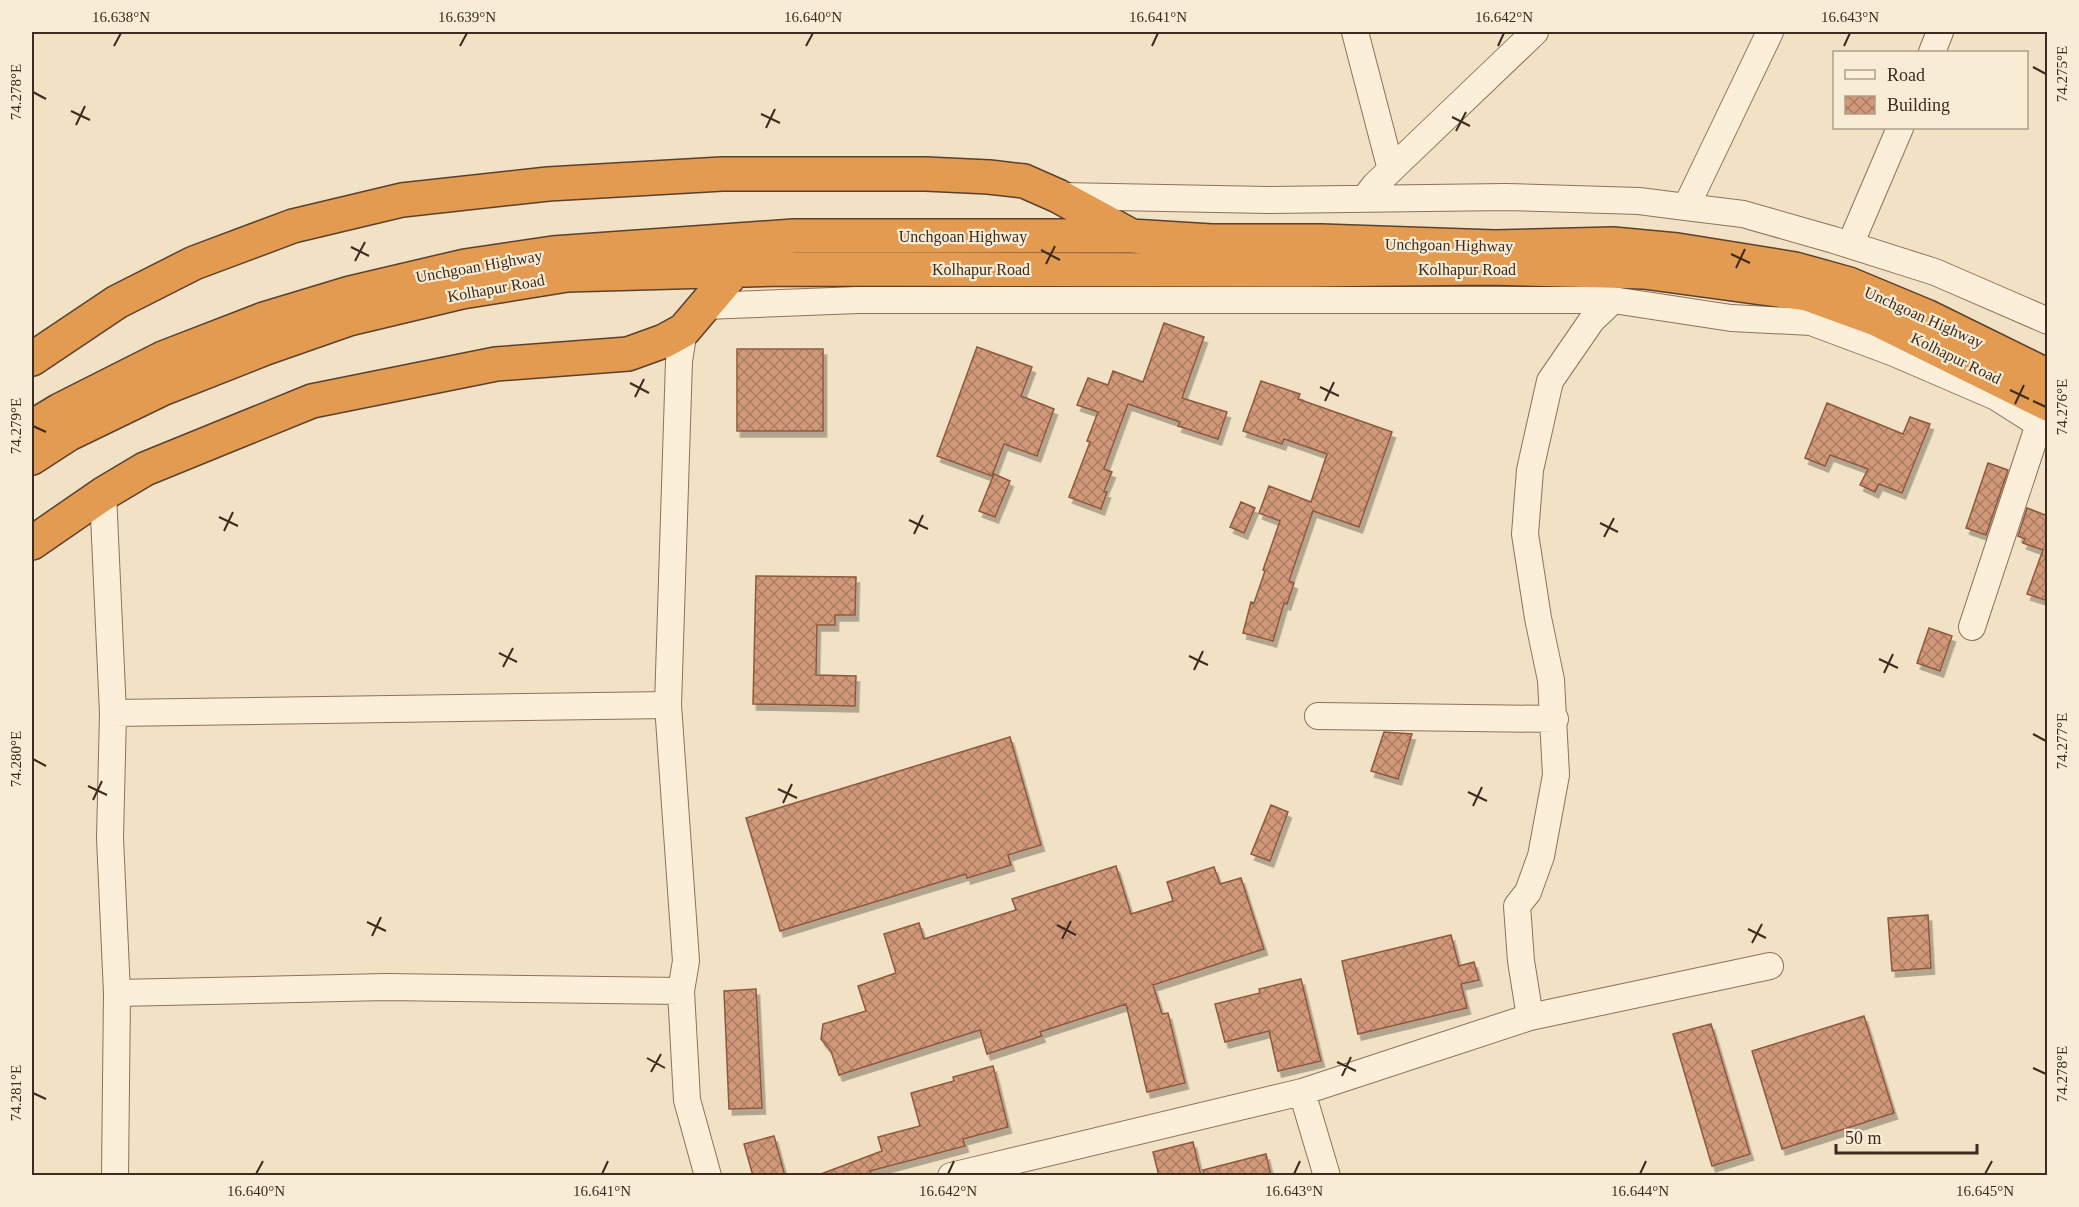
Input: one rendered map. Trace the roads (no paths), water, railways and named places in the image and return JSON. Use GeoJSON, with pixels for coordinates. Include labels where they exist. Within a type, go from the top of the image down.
{"type":"FeatureCollection","features":[{"type":"Feature","properties":{"kind":"highway"},"geometry":{"type":"LineString","coordinates":[[32,359],[117,302],[195,263],[293,226],[402,200],[548,183],[722,174],[926,174],[989,177],[1024,181],[1058,196],[1131,236]]}},
{"type":"Feature","properties":{"kind":"highway","name":"Unchgoan Highway"},"geometry":{"type":"LineString","coordinates":[[32,427],[60,410],[163,358],[264,320],[350,293],[465,266],[553,253],[794,236],[1131,236],[1211,241],[1321,241],[1495,247],[1613,244],[1677,250],[1795,269],[1849,284],[1926,316],[2048,376]]}},
{"type":"Feature","properties":{"kind":"highway","name":"Kolhapur Road"},"geometry":{"type":"LineString","coordinates":[[32,458],[69,434],[162,389],[266,348],[350,319],[462,292],[567,275],[783,269],[1489,268],[1644,272],[1807,294],[1876,319],[2045,420]]}},
{"type":"Feature","properties":{"kind":"highway"},"geometry":{"type":"LineString","coordinates":[[32,543],[103,494],[145,470],[312,401],[496,364],[628,354],[664,341],[694,318],[734,271]]}},
{"type":"Feature","properties":{"kind":"street"},"geometry":{"type":"LineString","coordinates":[[1355,32],[1391,170]]}},
{"type":"Feature","properties":{"kind":"street"},"geometry":{"type":"LineString","coordinates":[[1364,199],[1375,185],[1535,32]]}},
{"type":"Feature","properties":{"kind":"street"},"geometry":{"type":"LineString","coordinates":[[1686,207],[1770,32]]}},
{"type":"Feature","properties":{"kind":"street"},"geometry":{"type":"LineString","coordinates":[[1932,51],[1940,32]]}},
{"type":"Feature","properties":{"kind":"street"},"geometry":{"type":"LineString","coordinates":[[1850,245],[1900,129]]}},
{"type":"Feature","properties":{"kind":"street"},"geometry":{"type":"LineString","coordinates":[[1058,196],[1268,200],[1639,201],[1743,214],[1935,272],[2048,321]]}},
{"type":"Feature","properties":{"kind":"street"},"geometry":{"type":"LineString","coordinates":[[708,1176],[687,1100],[681,991],[686,961],[668,705],[679,361],[694,318],[858,300],[1613,300],[1731,318],[1811,322],[1894,353],[2045,420],[1972,627]]}},
{"type":"Feature","properties":{"kind":"street"},"geometry":{"type":"LineString","coordinates":[[1530,1017],[1521,961],[1517,906],[1528,892],[1541,856],[1556,775],[1551,680],[1538,618],[1525,534],[1530,470],[1550,381],[1592,320],[1613,300]]}},
{"type":"Feature","properties":{"kind":"street"},"geometry":{"type":"LineString","coordinates":[[103,494],[113,713],[110,838],[117,993],[115,1176]]}},
{"type":"Feature","properties":{"kind":"street"},"geometry":{"type":"LineString","coordinates":[[113,713],[668,705]]}},
{"type":"Feature","properties":{"kind":"street"},"geometry":{"type":"LineString","coordinates":[[1318,716],[1554,719]]}},
{"type":"Feature","properties":{"kind":"street"},"geometry":{"type":"LineString","coordinates":[[951,1176],[1302,1092],[1530,1017],[1770,966]]}},
{"type":"Feature","properties":{"kind":"street"},"geometry":{"type":"LineString","coordinates":[[117,993],[386,987],[681,991]]}},
{"type":"Feature","properties":{"kind":"street"},"geometry":{"type":"LineString","coordinates":[[1302,1092],[1327,1176]]}}]}
